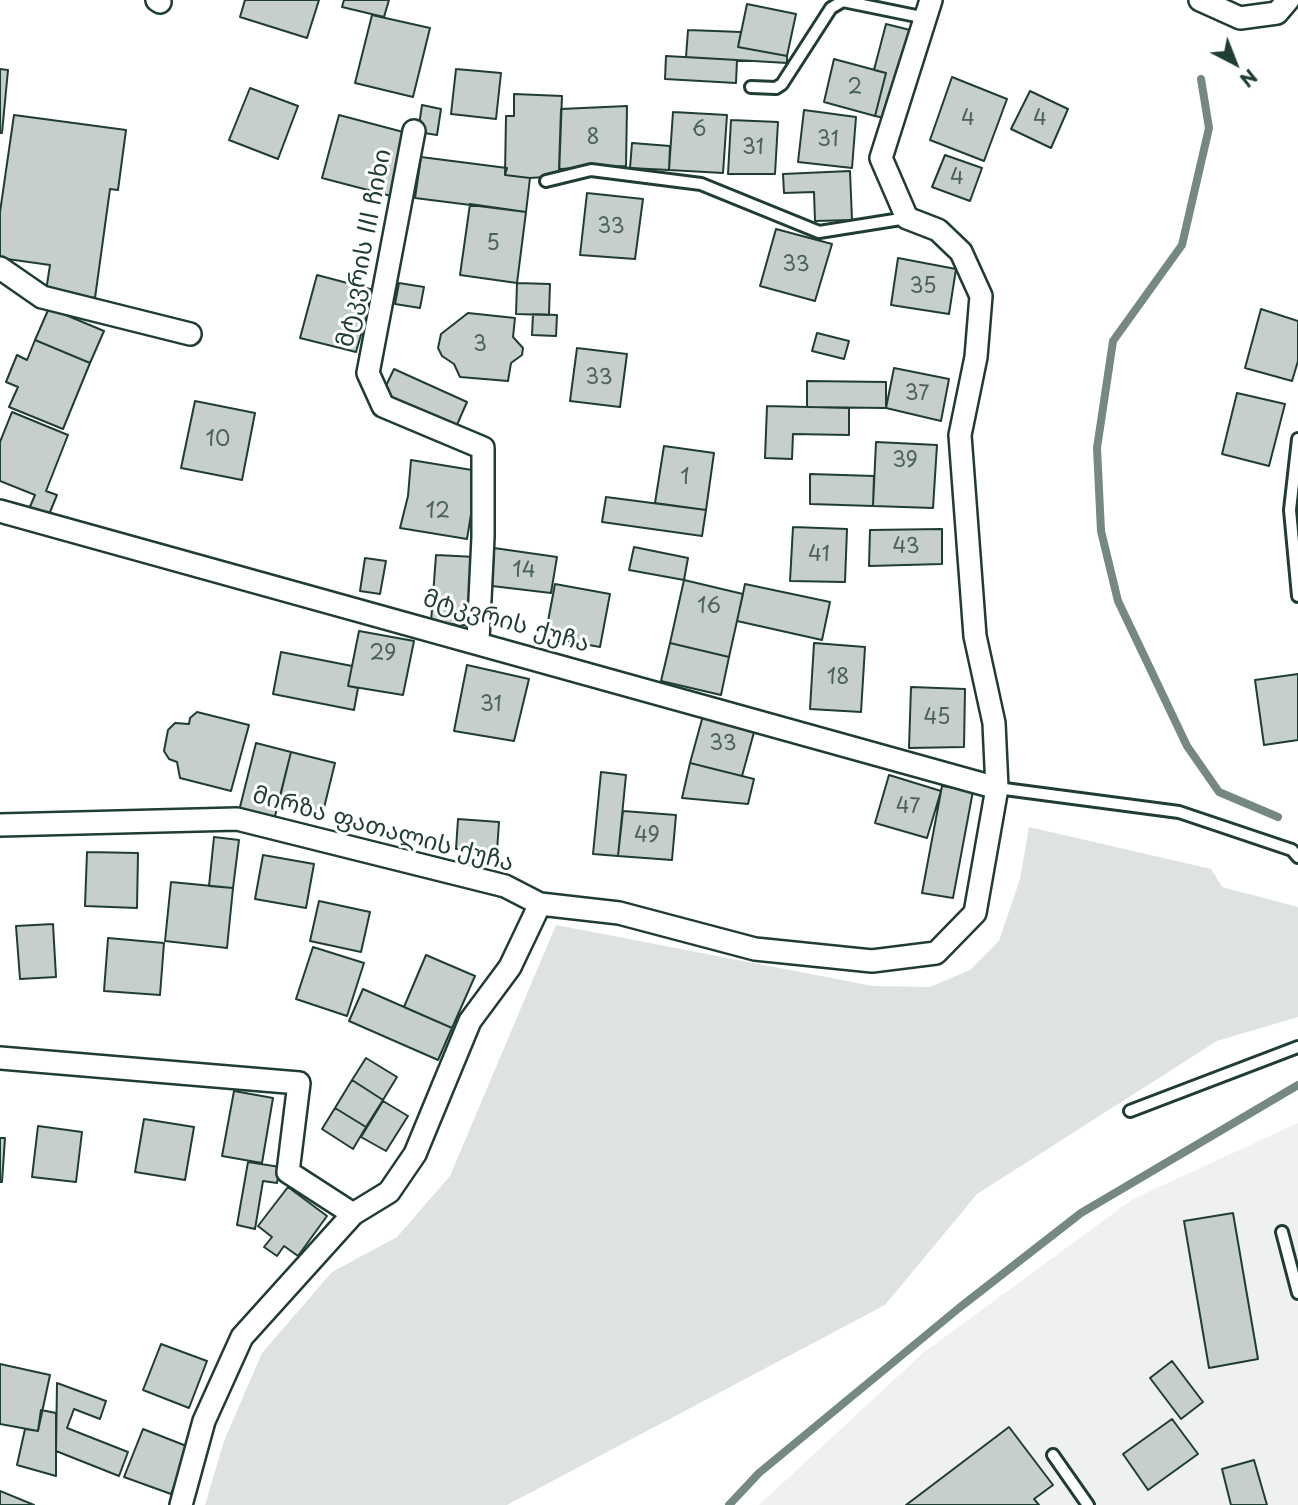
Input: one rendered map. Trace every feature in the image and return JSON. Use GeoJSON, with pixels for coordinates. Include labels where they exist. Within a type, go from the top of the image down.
{"type":"FeatureCollection","features":[{"type":"Feature","properties":{"kind":"street"},"geometry":{"type":"LineString","coordinates":[[1199,0],[1240,18],[1277,13],[1288,0]]}},
{"type":"Feature","properties":{"kind":"street"},"geometry":{"type":"LineString","coordinates":[[181,1505],[204,1421],[242,1336],[353,1214],[389,1192],[415,1154],[470,1021],[510,967],[540,904],[619,913],[755,949],[872,961],[936,953],[975,913],[997,788],[994,723],[975,636],[960,435],[976,357],[981,296],[961,252],[938,230],[907,218],[881,158],[929,9]]}},
{"type":"Feature","properties":{"kind":"street","name":"მტკვრის III ჩიხი"},"geometry":{"type":"LineString","coordinates":[[414,131],[368,373],[383,406],[483,448],[483,537],[478,641]]}},
{"type":"Feature","properties":{"kind":"street"},"geometry":{"type":"LineString","coordinates":[[0,268],[42,297],[190,334]]}},
{"type":"Feature","properties":{"kind":"street","name":"მტკვრის ქუჩა"},"geometry":{"type":"LineString","coordinates":[[0,511],[478,641],[997,788]]}},
{"type":"Feature","properties":{"kind":"street","name":"მირზა ფათალის ქუჩა"},"geometry":{"type":"LineString","coordinates":[[0,825],[237,819],[505,886],[540,904]]}},
{"type":"Feature","properties":{"kind":"street"},"geometry":{"type":"LineString","coordinates":[[0,1058],[299,1083],[288,1172],[353,1214]]}},
{"type":"Feature","properties":{"kind":"lane"},"geometry":{"type":"LineString","coordinates":[[751,87],[776,89],[782,84],[831,8],[844,1],[929,9]]}},
{"type":"Feature","properties":{"kind":"lane"},"geometry":{"type":"LineString","coordinates":[[546,181],[591,170],[701,184],[819,232],[907,218]]}},
{"type":"Feature","properties":{"kind":"lane"},"geometry":{"type":"LineString","coordinates":[[1298,439],[1290,510],[1298,596]]}},
{"type":"Feature","properties":{"kind":"lane"},"geometry":{"type":"LineString","coordinates":[[997,788],[1180,812],[1292,850],[1298,857]]}},
{"type":"Feature","properties":{"kind":"lane"},"geometry":{"type":"LineString","coordinates":[[1130,1111],[1298,1048]]}},
{"type":"Feature","properties":{"kind":"lane"},"geometry":{"type":"LineString","coordinates":[[1282,1232],[1298,1293]]}},
{"type":"Feature","properties":{"kind":"lane"},"geometry":{"type":"LineString","coordinates":[[1053,1455],[1088,1505]]}},
{"type":"Feature","properties":{"kind":"shaded area"},"geometry":{"type":"Polygon","coordinates":[[[1029,827],[1211,869],[1222,887],[1298,907],[1298,1017],[1217,1041],[977,1194],[885,1305],[507,1505],[205,1505],[224,1441],[262,1353],[332,1272],[397,1237],[450,1176],[556,925],[873,986],[930,987],[970,970],[999,941],[1020,879],[1029,827]]]}},
{"type":"Feature","properties":{"kind":"shaded area"},"geometry":{"type":"Polygon","coordinates":[[[1298,1123],[1298,1505],[759,1505],[923,1353],[1133,1199],[1298,1123]]]}},
{"type":"Feature","properties":{"kind":"building"},"geometry":{"type":"Polygon","coordinates":[[[245,0],[319,0],[307,38],[240,17],[245,0]]]}},
{"type":"Feature","properties":{"kind":"building"},"geometry":{"type":"Polygon","coordinates":[[[344,0],[389,0],[384,17],[342,7],[344,0]]]}},
{"type":"Feature","properties":{"kind":"building"},"geometry":{"type":"Polygon","coordinates":[[[747,4],[796,14],[787,56],[738,47],[747,4]]]}},
{"type":"Feature","properties":{"kind":"building"},"geometry":{"type":"Polygon","coordinates":[[[372,15],[430,28],[413,97],[355,83],[372,15]]]}},
{"type":"Feature","properties":{"kind":"building"},"geometry":{"type":"Polygon","coordinates":[[[886,24],[910,30],[885,118],[875,116],[886,73],[874,70],[886,24]]]}},
{"type":"Feature","properties":{"kind":"building"},"geometry":{"type":"Polygon","coordinates":[[[688,30],[741,32],[738,47],[787,56],[787,63],[686,57],[688,30]]]}},
{"type":"Feature","properties":{"kind":"building"},"geometry":{"type":"Polygon","coordinates":[[[666,56],[737,60],[736,83],[665,79],[666,56]]]}},
{"type":"Feature","properties":{"kind":"building"},"geometry":{"type":"Polygon","coordinates":[[[834,59],[886,73],[875,116],[824,102],[834,59]]]}},
{"type":"Feature","properties":{"kind":"building"},"geometry":{"type":"Polygon","coordinates":[[[0,69],[8,70],[2,133],[0,133],[0,69]]]}},
{"type":"Feature","properties":{"kind":"building"},"geometry":{"type":"Polygon","coordinates":[[[456,69],[501,73],[496,119],[451,114],[456,69]]]}},
{"type":"Feature","properties":{"kind":"building"},"geometry":{"type":"Polygon","coordinates":[[[952,77],[1007,99],[984,161],[930,140],[952,77]]]}},
{"type":"Feature","properties":{"kind":"building"},"geometry":{"type":"Polygon","coordinates":[[[250,88],[298,106],[278,159],[229,140],[250,88]]]}},
{"type":"Feature","properties":{"kind":"building"},"geometry":{"type":"Polygon","coordinates":[[[1030,91],[1068,109],[1051,148],[1011,129],[1030,91]]]}},
{"type":"Feature","properties":{"kind":"building"},"geometry":{"type":"Polygon","coordinates":[[[514,94],[562,96],[559,176],[530,178],[505,175],[506,116],[514,116],[514,94]]]}},
{"type":"Feature","properties":{"kind":"building"},"geometry":{"type":"Polygon","coordinates":[[[422,105],[441,109],[437,135],[418,132],[422,105]]]}},
{"type":"Feature","properties":{"kind":"building"},"geometry":{"type":"Polygon","coordinates":[[[627,106],[626,166],[559,169],[561,109],[627,106]]]}},
{"type":"Feature","properties":{"kind":"building"},"geometry":{"type":"Polygon","coordinates":[[[804,110],[856,117],[852,168],[798,162],[804,110]]]}},
{"type":"Feature","properties":{"kind":"building"},"geometry":{"type":"Polygon","coordinates":[[[673,112],[727,115],[723,173],[669,170],[673,112]]]}},
{"type":"Feature","properties":{"kind":"building"},"geometry":{"type":"Polygon","coordinates":[[[14,115],[126,130],[118,190],[110,189],[95,298],[46,291],[50,265],[0,258],[0,212],[14,115]]]}},
{"type":"Feature","properties":{"kind":"building"},"geometry":{"type":"Polygon","coordinates":[[[339,115],[407,133],[391,196],[322,178],[339,115]]]}},
{"type":"Feature","properties":{"kind":"building"},"geometry":{"type":"Polygon","coordinates":[[[731,120],[778,122],[775,174],[728,174],[731,120]]]}},
{"type":"Feature","properties":{"kind":"building"},"geometry":{"type":"Polygon","coordinates":[[[632,143],[670,146],[669,170],[630,168],[632,143]]]}},
{"type":"Feature","properties":{"kind":"building"},"geometry":{"type":"Polygon","coordinates":[[[945,155],[982,168],[970,201],[932,187],[945,155]]]}},
{"type":"Feature","properties":{"kind":"building"},"geometry":{"type":"Polygon","coordinates":[[[421,157],[507,168],[505,175],[530,178],[526,212],[415,198],[421,157]]]}},
{"type":"Feature","properties":{"kind":"building"},"geometry":{"type":"Polygon","coordinates":[[[850,171],[852,220],[815,221],[814,192],[784,193],[783,174],[850,171]]]}},
{"type":"Feature","properties":{"kind":"building"},"geometry":{"type":"Polygon","coordinates":[[[587,193],[643,199],[635,259],[580,255],[587,193]]]}},
{"type":"Feature","properties":{"kind":"building"},"geometry":{"type":"Polygon","coordinates":[[[470,204],[526,212],[517,283],[460,275],[470,204]]]}},
{"type":"Feature","properties":{"kind":"building"},"geometry":{"type":"Polygon","coordinates":[[[776,229],[832,244],[815,301],[760,286],[776,229]]]}},
{"type":"Feature","properties":{"kind":"building"},"geometry":{"type":"Polygon","coordinates":[[[898,258],[956,269],[949,314],[891,305],[898,258]]]}},
{"type":"Feature","properties":{"kind":"building"},"geometry":{"type":"Polygon","coordinates":[[[317,275],[374,290],[356,352],[300,338],[317,275]]]}},
{"type":"Feature","properties":{"kind":"building"},"geometry":{"type":"Polygon","coordinates":[[[399,283],[424,287],[420,308],[395,304],[399,283]]]}},
{"type":"Feature","properties":{"kind":"building"},"geometry":{"type":"Polygon","coordinates":[[[517,283],[550,284],[549,315],[516,314],[517,283]]]}},
{"type":"Feature","properties":{"kind":"building"},"geometry":{"type":"Polygon","coordinates":[[[49,308],[104,331],[90,363],[35,340],[49,308]]]}},
{"type":"Feature","properties":{"kind":"building"},"geometry":{"type":"Polygon","coordinates":[[[1261,309],[1298,321],[1298,361],[1292,381],[1245,368],[1261,309]]]}},
{"type":"Feature","properties":{"kind":"building"},"geometry":{"type":"Polygon","coordinates":[[[468,313],[515,318],[513,337],[523,348],[522,355],[511,363],[508,381],[460,377],[454,364],[442,356],[438,348],[441,334],[468,313]]]}},
{"type":"Feature","properties":{"kind":"building"},"geometry":{"type":"Polygon","coordinates":[[[533,314],[557,315],[556,336],[532,335],[533,314]]]}},
{"type":"Feature","properties":{"kind":"building"},"geometry":{"type":"Polygon","coordinates":[[[817,333],[849,341],[844,359],[812,351],[817,333]]]}},
{"type":"Feature","properties":{"kind":"building"},"geometry":{"type":"Polygon","coordinates":[[[35,340],[90,363],[63,429],[9,407],[18,387],[6,382],[17,355],[27,360],[35,340]]]}},
{"type":"Feature","properties":{"kind":"building"},"geometry":{"type":"Polygon","coordinates":[[[577,348],[627,354],[620,407],[570,401],[577,348]]]}},
{"type":"Feature","properties":{"kind":"building"},"geometry":{"type":"Polygon","coordinates":[[[894,368],[949,379],[941,421],[886,408],[894,368]]]}},
{"type":"Feature","properties":{"kind":"building"},"geometry":{"type":"Polygon","coordinates":[[[394,369],[467,402],[456,427],[382,394],[394,369]]]}},
{"type":"Feature","properties":{"kind":"building"},"geometry":{"type":"Polygon","coordinates":[[[807,381],[886,382],[886,408],[807,407],[807,381]]]}},
{"type":"Feature","properties":{"kind":"building"},"geometry":{"type":"Polygon","coordinates":[[[1237,393],[1285,404],[1269,466],[1222,454],[1237,393]]]}},
{"type":"Feature","properties":{"kind":"building"},"geometry":{"type":"Polygon","coordinates":[[[195,401],[255,413],[242,480],[181,468],[195,401]]]}},
{"type":"Feature","properties":{"kind":"building"},"geometry":{"type":"Polygon","coordinates":[[[767,406],[849,408],[849,435],[793,434],[792,459],[765,458],[767,406]]]}},
{"type":"Feature","properties":{"kind":"building"},"geometry":{"type":"Polygon","coordinates":[[[12,412],[68,435],[46,491],[57,495],[48,517],[29,509],[35,495],[0,481],[0,442],[12,412]]]}},
{"type":"Feature","properties":{"kind":"building"},"geometry":{"type":"Polygon","coordinates":[[[876,442],[937,445],[933,508],[873,506],[876,442]]]}},
{"type":"Feature","properties":{"kind":"building"},"geometry":{"type":"Polygon","coordinates":[[[664,446],[714,453],[706,510],[655,503],[664,446]]]}},
{"type":"Feature","properties":{"kind":"building"},"geometry":{"type":"Polygon","coordinates":[[[411,460],[478,471],[467,539],[400,528],[408,496],[411,460]]]}},
{"type":"Feature","properties":{"kind":"building"},"geometry":{"type":"Polygon","coordinates":[[[810,474],[874,476],[873,506],[810,504],[810,474]]]}},
{"type":"Feature","properties":{"kind":"building"},"geometry":{"type":"Polygon","coordinates":[[[606,497],[706,510],[702,536],[602,522],[606,497]]]}},
{"type":"Feature","properties":{"kind":"building"},"geometry":{"type":"Polygon","coordinates":[[[793,527],[847,529],[845,582],[790,581],[793,527]]]}},
{"type":"Feature","properties":{"kind":"building"},"geometry":{"type":"Polygon","coordinates":[[[942,529],[942,564],[869,566],[870,530],[942,529]]]}},
{"type":"Feature","properties":{"kind":"building"},"geometry":{"type":"Polygon","coordinates":[[[634,547],[688,558],[684,580],[629,570],[634,547]]]}},
{"type":"Feature","properties":{"kind":"building"},"geometry":{"type":"Polygon","coordinates":[[[494,548],[557,557],[551,593],[492,586],[494,548]]]}},
{"type":"Feature","properties":{"kind":"building"},"geometry":{"type":"Polygon","coordinates":[[[436,555],[476,557],[472,626],[431,622],[436,555]]]}},
{"type":"Feature","properties":{"kind":"building"},"geometry":{"type":"Polygon","coordinates":[[[365,558],[386,561],[380,594],[360,591],[365,558]]]}},
{"type":"Feature","properties":{"kind":"building"},"geometry":{"type":"Polygon","coordinates":[[[684,580],[743,594],[729,657],[670,643],[684,580]]]}},
{"type":"Feature","properties":{"kind":"building"},"geometry":{"type":"Polygon","coordinates":[[[555,584],[610,594],[600,647],[545,637],[555,584]]]}},
{"type":"Feature","properties":{"kind":"building"},"geometry":{"type":"Polygon","coordinates":[[[745,584],[830,602],[822,640],[737,621],[745,584]]]}},
{"type":"Feature","properties":{"kind":"building"},"geometry":{"type":"Polygon","coordinates":[[[359,631],[414,641],[403,695],[348,686],[359,631]]]}},
{"type":"Feature","properties":{"kind":"building"},"geometry":{"type":"Polygon","coordinates":[[[670,643],[729,657],[721,695],[661,681],[670,643]]]}},
{"type":"Feature","properties":{"kind":"building"},"geometry":{"type":"Polygon","coordinates":[[[814,643],[865,647],[861,712],[810,709],[814,643]]]}},
{"type":"Feature","properties":{"kind":"building"},"geometry":{"type":"Polygon","coordinates":[[[281,652],[352,666],[348,686],[358,688],[354,710],[273,694],[281,652]]]}},
{"type":"Feature","properties":{"kind":"building"},"geometry":{"type":"Polygon","coordinates":[[[467,665],[529,679],[514,741],[454,731],[467,665]]]}},
{"type":"Feature","properties":{"kind":"building"},"geometry":{"type":"Polygon","coordinates":[[[1298,674],[1298,740],[1264,745],[1255,680],[1298,674]]]}},
{"type":"Feature","properties":{"kind":"building"},"geometry":{"type":"Polygon","coordinates":[[[911,687],[965,689],[964,747],[909,748],[911,687]]]}},
{"type":"Feature","properties":{"kind":"building"},"geometry":{"type":"Polygon","coordinates":[[[197,712],[249,725],[231,791],[180,778],[177,762],[169,759],[164,751],[168,730],[175,723],[189,724],[190,718],[197,712]]]}},
{"type":"Feature","properties":{"kind":"building"},"geometry":{"type":"Polygon","coordinates":[[[704,712],[756,725],[742,776],[690,763],[704,712]]]}},
{"type":"Feature","properties":{"kind":"building"},"geometry":{"type":"Polygon","coordinates":[[[256,743],[291,752],[274,820],[239,811],[256,743]]]}},
{"type":"Feature","properties":{"kind":"building"},"geometry":{"type":"Polygon","coordinates":[[[291,752],[335,763],[322,816],[278,805],[291,752]]]}},
{"type":"Feature","properties":{"kind":"building"},"geometry":{"type":"Polygon","coordinates":[[[690,763],[754,779],[748,804],[682,798],[690,763]]]}},
{"type":"Feature","properties":{"kind":"building"},"geometry":{"type":"Polygon","coordinates":[[[601,772],[626,775],[618,856],[593,854],[601,772]]]}},
{"type":"Feature","properties":{"kind":"building"},"geometry":{"type":"Polygon","coordinates":[[[889,775],[941,791],[927,838],[875,823],[889,775]]]}},
{"type":"Feature","properties":{"kind":"building"},"geometry":{"type":"Polygon","coordinates":[[[942,786],[973,791],[953,898],[922,893],[942,786]]]}},
{"type":"Feature","properties":{"kind":"building"},"geometry":{"type":"Polygon","coordinates":[[[623,811],[676,815],[672,860],[618,856],[623,811]]]}},
{"type":"Feature","properties":{"kind":"building"},"geometry":{"type":"Polygon","coordinates":[[[458,819],[499,822],[497,851],[456,849],[458,819]]]}},
{"type":"Feature","properties":{"kind":"building"},"geometry":{"type":"Polygon","coordinates":[[[214,837],[239,840],[233,888],[209,886],[214,837]]]}},
{"type":"Feature","properties":{"kind":"building"},"geometry":{"type":"Polygon","coordinates":[[[87,852],[138,853],[137,908],[85,906],[87,852]]]}},
{"type":"Feature","properties":{"kind":"building"},"geometry":{"type":"Polygon","coordinates":[[[263,855],[314,864],[306,908],[255,899],[263,855]]]}},
{"type":"Feature","properties":{"kind":"building"},"geometry":{"type":"Polygon","coordinates":[[[171,882],[233,888],[227,948],[165,941],[171,882]]]}},
{"type":"Feature","properties":{"kind":"building"},"geometry":{"type":"Polygon","coordinates":[[[319,901],[370,912],[361,952],[310,941],[319,901]]]}},
{"type":"Feature","properties":{"kind":"building"},"geometry":{"type":"Polygon","coordinates":[[[53,924],[56,977],[20,979],[16,926],[53,924]]]}},
{"type":"Feature","properties":{"kind":"building"},"geometry":{"type":"Polygon","coordinates":[[[108,938],[164,943],[160,995],[104,991],[108,938]]]}},
{"type":"Feature","properties":{"kind":"building"},"geometry":{"type":"Polygon","coordinates":[[[313,947],[364,963],[347,1016],[296,999],[313,947]]]}},
{"type":"Feature","properties":{"kind":"building"},"geometry":{"type":"Polygon","coordinates":[[[426,955],[475,976],[452,1028],[404,1007],[426,955]]]}},
{"type":"Feature","properties":{"kind":"building"},"geometry":{"type":"Polygon","coordinates":[[[363,989],[452,1028],[438,1060],[349,1021],[363,989]]]}},
{"type":"Feature","properties":{"kind":"building"},"geometry":{"type":"Polygon","coordinates":[[[366,1058],[397,1077],[383,1100],[352,1080],[366,1058]]]}},
{"type":"Feature","properties":{"kind":"building"},"geometry":{"type":"Polygon","coordinates":[[[352,1080],[383,1100],[366,1127],[335,1108],[352,1080]]]}},
{"type":"Feature","properties":{"kind":"building"},"geometry":{"type":"Polygon","coordinates":[[[234,1091],[273,1098],[262,1163],[222,1156],[234,1091]]]}},
{"type":"Feature","properties":{"kind":"building"},"geometry":{"type":"Polygon","coordinates":[[[383,1101],[408,1116],[386,1151],[361,1137],[383,1101]]]}},
{"type":"Feature","properties":{"kind":"building"},"geometry":{"type":"Polygon","coordinates":[[[335,1108],[366,1127],[353,1149],[322,1129],[335,1108]]]}},
{"type":"Feature","properties":{"kind":"building"},"geometry":{"type":"Polygon","coordinates":[[[144,1119],[194,1127],[185,1180],[135,1172],[144,1119]]]}},
{"type":"Feature","properties":{"kind":"building"},"geometry":{"type":"Polygon","coordinates":[[[38,1126],[82,1132],[76,1182],[32,1177],[38,1126]]]}},
{"type":"Feature","properties":{"kind":"building"},"geometry":{"type":"Polygon","coordinates":[[[0,1138],[5,1138],[2,1182],[0,1182],[0,1138]]]}},
{"type":"Feature","properties":{"kind":"building"},"geometry":{"type":"Polygon","coordinates":[[[248,1162],[280,1167],[277,1183],[263,1181],[255,1229],[237,1225],[248,1162]]]}},
{"type":"Feature","properties":{"kind":"building"},"geometry":{"type":"Polygon","coordinates":[[[288,1187],[327,1216],[298,1256],[284,1246],[277,1256],[264,1247],[272,1237],[258,1226],[288,1187]]]}},
{"type":"Feature","properties":{"kind":"building"},"geometry":{"type":"Polygon","coordinates":[[[1233,1213],[1258,1359],[1209,1368],[1184,1221],[1233,1213]]]}},
{"type":"Feature","properties":{"kind":"building"},"geometry":{"type":"Polygon","coordinates":[[[161,1344],[207,1361],[189,1408],[143,1390],[161,1344]]]}},
{"type":"Feature","properties":{"kind":"building"},"geometry":{"type":"Polygon","coordinates":[[[1172,1361],[1203,1402],[1181,1419],[1150,1378],[1172,1361]]]}},
{"type":"Feature","properties":{"kind":"building"},"geometry":{"type":"Polygon","coordinates":[[[0,1364],[50,1375],[38,1431],[0,1424],[0,1364]]]}},
{"type":"Feature","properties":{"kind":"building"},"geometry":{"type":"Polygon","coordinates":[[[57,1383],[106,1401],[100,1419],[74,1409],[67,1428],[128,1452],[119,1476],[56,1451],[57,1383]]]}},
{"type":"Feature","properties":{"kind":"building"},"geometry":{"type":"Polygon","coordinates":[[[41,1410],[56,1413],[56,1476],[17,1465],[25,1429],[38,1431],[41,1410]]]}},
{"type":"Feature","properties":{"kind":"building"},"geometry":{"type":"Polygon","coordinates":[[[1172,1419],[1198,1454],[1148,1490],[1123,1454],[1172,1419]]]}},
{"type":"Feature","properties":{"kind":"building"},"geometry":{"type":"Polygon","coordinates":[[[1009,1427],[1053,1485],[1034,1499],[1039,1505],[906,1505],[1009,1427]]]}},
{"type":"Feature","properties":{"kind":"building"},"geometry":{"type":"Polygon","coordinates":[[[143,1429],[189,1447],[171,1494],[124,1477],[143,1429]]]}},
{"type":"Feature","properties":{"kind":"building"},"geometry":{"type":"Polygon","coordinates":[[[1254,1460],[1267,1505],[1231,1505],[1222,1469],[1254,1460]]]}},
{"type":"Feature","properties":{"kind":"building"},"geometry":{"type":"Polygon","coordinates":[[[0,1491],[34,1505],[0,1505],[0,1491]]]}},
{"type":"Feature","properties":{"kind":"waterway"},"geometry":{"type":"LineString","coordinates":[[1201,79],[1209,128],[1182,245],[1113,341],[1097,448],[1101,531],[1118,601],[1187,746],[1219,792],[1278,817]]}},
{"type":"Feature","properties":{"kind":"waterway"},"geometry":{"type":"LineString","coordinates":[[729,1505],[759,1473],[959,1308],[1081,1213],[1298,1085]]}}]}
